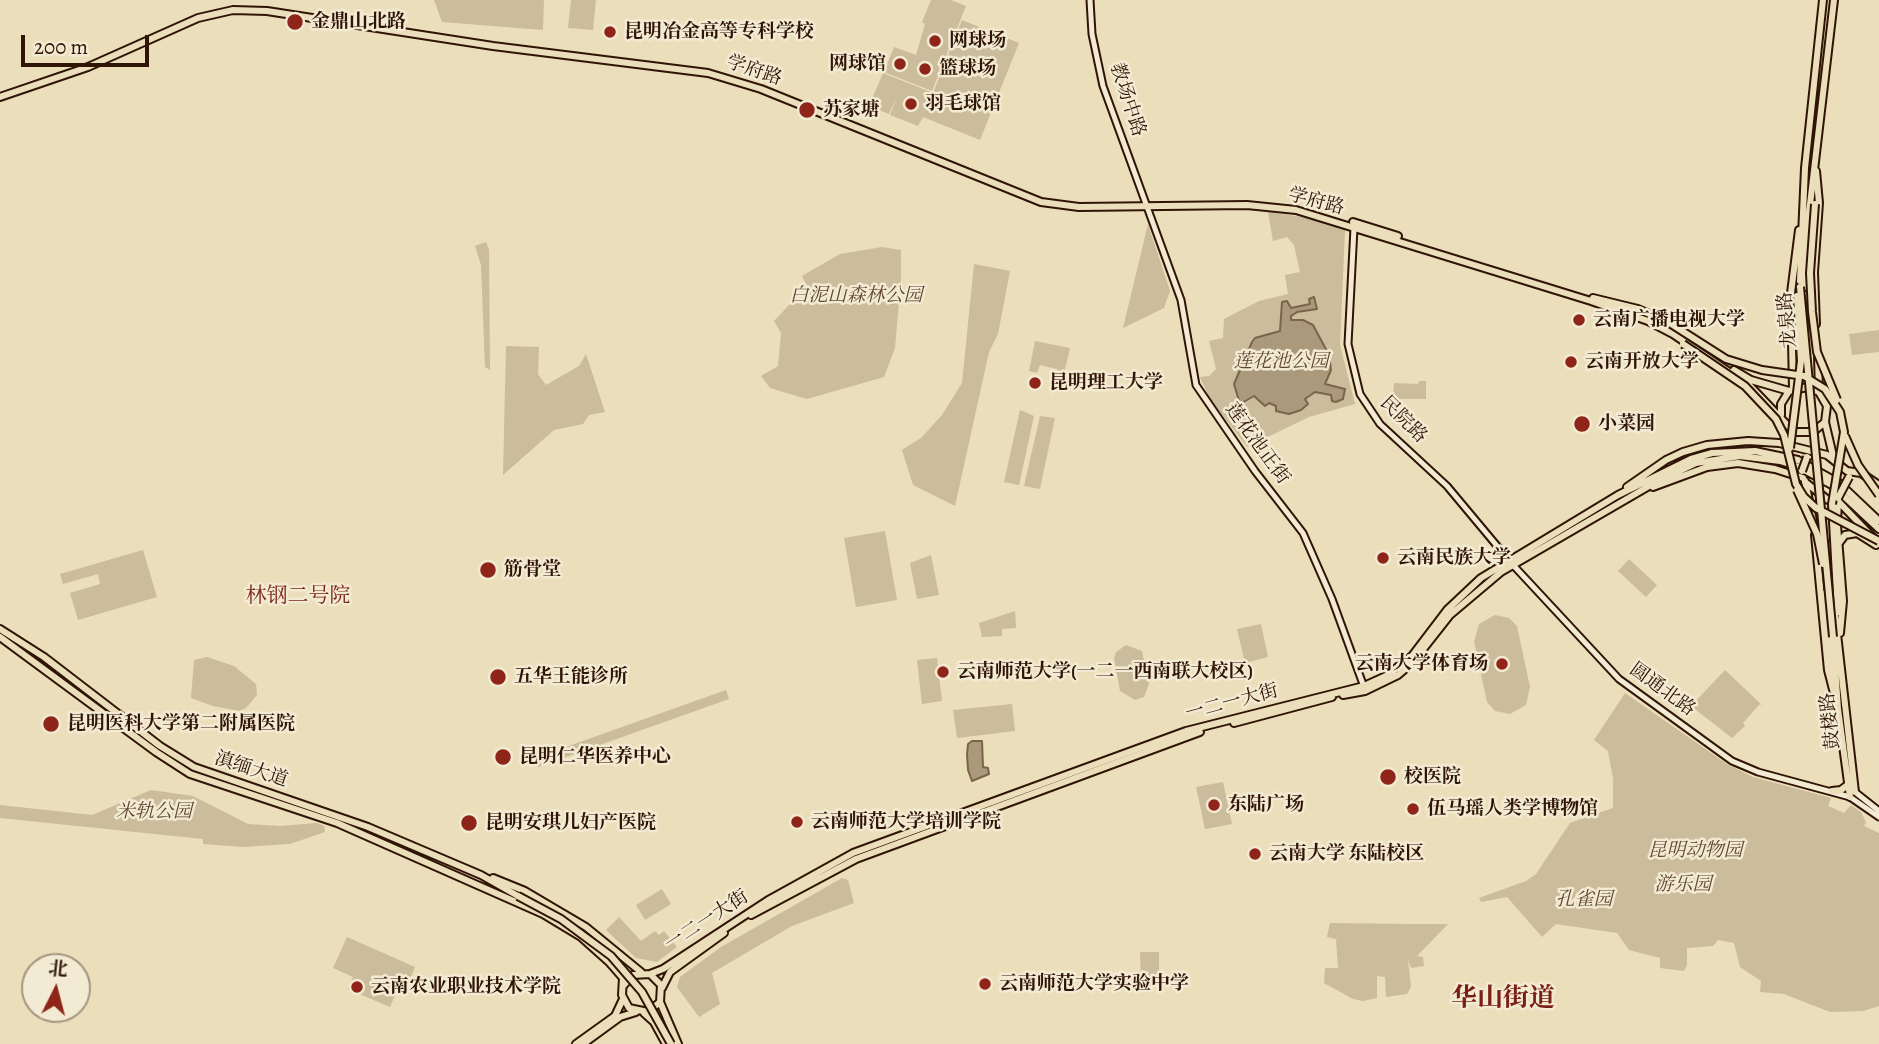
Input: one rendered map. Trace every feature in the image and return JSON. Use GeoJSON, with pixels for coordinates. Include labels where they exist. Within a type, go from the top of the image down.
{"type":"FeatureCollection","features":[{"type":"Feature","properties":{"kind":"main road","name":"教场中路"},"geometry":{"type":"LineString","coordinates":[[1090,0],[1092,34],[1103,86],[1149,206]]}},
{"type":"Feature","properties":{"kind":"main road"},"geometry":{"type":"LineString","coordinates":[[1822,0],[1800,258],[1801,361],[1791,420],[1789,453],[1796,484],[1819,542],[1838,709]]}},
{"type":"Feature","properties":{"kind":"main road","name":"龙泉路"},"geometry":{"type":"LineString","coordinates":[[1833,637],[1801,286],[1834,0]]}},
{"type":"Feature","properties":{"kind":"main road","name":"学府路"},"geometry":{"type":"LineString","coordinates":[[0,97],[88,67],[209,14],[233,10],[267,11],[493,46],[717,74],[1041,202],[1079,207],[1276,207],[1354,225],[1649,318],[1751,380],[1791,390]]}},
{"type":"Feature","properties":{"kind":"main road"},"geometry":{"type":"LineString","coordinates":[[1816,169],[1810,273],[1815,341],[1852,454],[1879,495]]}},
{"type":"Feature","properties":{"kind":"main road"},"geometry":{"type":"LineString","coordinates":[[1816,169],[1819,203],[1814,272],[1819,392],[1828,406],[1825,422],[1833,460]]}},
{"type":"Feature","properties":{"kind":"main road","name":"莲花池正街"},"geometry":{"type":"LineString","coordinates":[[1149,206],[1181,300],[1199,391],[1303,533],[1328,588],[1365,688]]}},
{"type":"Feature","properties":{"kind":"main road"},"geometry":{"type":"LineString","coordinates":[[1803,218],[1797,237],[1791,293],[1791,390],[1781,404],[1782,418],[1789,428],[1801,433],[1813,432],[1825,422]]}},
{"type":"Feature","properties":{"kind":"main road","name":"学府路"},"geometry":{"type":"LineString","coordinates":[[1354,225],[1648,321],[1750,386],[1782,418]]}},
{"type":"Feature","properties":{"kind":"main road","name":"民院路"},"geometry":{"type":"LineString","coordinates":[[1354,225],[1347,332],[1360,394],[1380,424],[1429,467],[1511,563]]}},
{"type":"Feature","properties":{"kind":"main road","name":"龙泉路"},"geometry":{"type":"LineString","coordinates":[[1801,286],[1837,616]]}},
{"type":"Feature","properties":{"kind":"main road"},"geometry":{"type":"LineString","coordinates":[[1592,298],[1637,309],[1668,322],[1742,365],[1804,376],[1833,398],[1840,412]]}},
{"type":"Feature","properties":{"kind":"main road","name":"学府路"},"geometry":{"type":"LineString","coordinates":[[1648,321],[1758,398],[1776,419],[1789,453]]}},
{"type":"Feature","properties":{"kind":"main road"},"geometry":{"type":"LineString","coordinates":[[1791,390],[1807,387],[1819,392]]}},
{"type":"Feature","properties":{"kind":"main road"},"geometry":{"type":"LineString","coordinates":[[1837,616],[1832,512],[1844,432]]}},
{"type":"Feature","properties":{"kind":"main road"},"geometry":{"type":"LineString","coordinates":[[1801,433],[1808,454],[1801,471],[1818,562],[1828,670],[1838,709]]}},
{"type":"Feature","properties":{"kind":"main road"},"geometry":{"type":"LineString","coordinates":[[1618,495],[1666,460],[1695,448],[1748,441],[1798,447],[1808,454],[1827,456],[1848,474],[1861,473],[1879,485]]}},
{"type":"Feature","properties":{"kind":"main road"},"geometry":{"type":"LineString","coordinates":[[1798,447],[1804,441]]}},
{"type":"Feature","properties":{"kind":"main road","name":"一二一大街"},"geometry":{"type":"LineString","coordinates":[[662,988],[670,972],[708,942],[770,899],[853,853],[1186,731],[1365,688],[1399,667],[1464,594],[1618,495],[1664,470],[1712,453],[1755,451],[1801,471]]}},
{"type":"Feature","properties":{"kind":"main road","name":"一二一大街"},"geometry":{"type":"LineString","coordinates":[[1511,563],[1677,470],[1717,458],[1761,457],[1801,471]]}},
{"type":"Feature","properties":{"kind":"main road"},"geometry":{"type":"LineString","coordinates":[[1638,494],[1707,467],[1759,466],[1801,471],[1839,483],[1879,521]]}},
{"type":"Feature","properties":{"kind":"main road"},"geometry":{"type":"LineString","coordinates":[[1801,471],[1813,491],[1828,500],[1838,499]]}},
{"type":"Feature","properties":{"kind":"main road"},"geometry":{"type":"LineString","coordinates":[[1801,471],[1832,485],[1879,529]]}},
{"type":"Feature","properties":{"kind":"main road"},"geometry":{"type":"LineString","coordinates":[[1839,645],[1843,601],[1838,545],[1838,499],[1848,474]]}},
{"type":"Feature","properties":{"kind":"main road"},"geometry":{"type":"LineString","coordinates":[[1796,484],[1816,508],[1879,544]]}},
{"type":"Feature","properties":{"kind":"main road"},"geometry":{"type":"LineString","coordinates":[[1838,499],[1879,544]]}},
{"type":"Feature","properties":{"kind":"main road"},"geometry":{"type":"LineString","coordinates":[[1838,545],[1845,535],[1857,533],[1879,544]]}},
{"type":"Feature","properties":{"kind":"main road","name":"圆通北路"},"geometry":{"type":"LineString","coordinates":[[1511,563],[1619,679],[1732,761],[1758,772],[1832,791]]}},
{"type":"Feature","properties":{"kind":"main road","name":"鼓楼路"},"geometry":{"type":"LineString","coordinates":[[1837,616],[1852,792]]}},
{"type":"Feature","properties":{"kind":"main road","name":"滇缅大道"},"geometry":{"type":"LineString","coordinates":[[0,629],[44,657],[160,746],[194,767],[332,814],[481,875],[583,933],[611,956],[642,992],[671,1044]]}},
{"type":"Feature","properties":{"kind":"main road","name":"滇缅大道"},"geometry":{"type":"LineString","coordinates":[[0,637],[190,774],[312,813],[479,883],[543,914],[580,937],[609,961],[623,978],[623,986]]}},
{"type":"Feature","properties":{"kind":"main road","name":"鼓楼路"},"geometry":{"type":"LineString","coordinates":[[1833,637],[1838,709],[1852,792]]}},
{"type":"Feature","properties":{"kind":"main road"},"geometry":{"type":"LineString","coordinates":[[1832,791],[1852,792],[1879,811]]}},
{"type":"Feature","properties":{"kind":"main road"},"geometry":{"type":"LineString","coordinates":[[1852,792],[1879,817]]}},
{"type":"Feature","properties":{"kind":"main road"},"geometry":{"type":"LineString","coordinates":[[373,839],[372,835],[377,831]]}},
{"type":"Feature","properties":{"kind":"main road"},"geometry":{"type":"LineString","coordinates":[[481,875],[525,891],[586,927],[642,972],[650,974],[662,988],[660,1002],[655,1009],[622,1013],[576,1044]]}},
{"type":"Feature","properties":{"kind":"main road","name":"滇缅大道"},"geometry":{"type":"LineString","coordinates":[[479,883],[518,896]]}},
{"type":"Feature","properties":{"kind":"main road","name":"一二一大街"},"geometry":{"type":"LineString","coordinates":[[650,974],[708,942]]}},
{"type":"Feature","properties":{"kind":"main road"},"geometry":{"type":"LineString","coordinates":[[583,1044],[622,1013],[623,986],[633,975],[642,972]]}},
{"type":"Feature","properties":{"kind":"main road"},"geometry":{"type":"LineString","coordinates":[[624,999],[629,1008],[654,1021],[666,1044]]}},
{"type":"Feature","properties":{"kind":"main road"},"geometry":{"type":"LineString","coordinates":[[660,1002],[678,1044]]}},
{"type":"Feature","properties":{"kind":"green space"},"geometry":{"type":"Polygon","coordinates":[[[434,0],[544,0],[543,30],[442,22],[434,0]]]}},
{"type":"Feature","properties":{"kind":"green space"},"geometry":{"type":"Polygon","coordinates":[[[571,0],[596,0],[593,30],[568,28],[571,0]]]}},
{"type":"Feature","properties":{"kind":"green space"},"geometry":{"type":"Polygon","coordinates":[[[931,0],[951,0],[966,6],[932,91],[884,72],[894,47],[916,55],[925,24],[922,22],[931,0]]]}},
{"type":"Feature","properties":{"kind":"green space"},"geometry":{"type":"Polygon","coordinates":[[[962,20],[1019,43],[980,140],[923,117],[918,126],[890,115],[897,96],[889,114],[869,106],[883,73],[933,93],[962,20]]]}},
{"type":"Feature","properties":{"kind":"green space","name":"莲花池公园"},"geometry":{"type":"Polygon","coordinates":[[[1268,212],[1310,218],[1345,230],[1340,345],[1355,404],[1309,417],[1247,447],[1209,397],[1200,377],[1209,376],[1216,369],[1209,341],[1223,338],[1224,319],[1259,301],[1288,294],[1285,275],[1300,272],[1294,245],[1287,237],[1273,241],[1268,212]]]}},
{"type":"Feature","properties":{"kind":"green space"},"geometry":{"type":"Polygon","coordinates":[[[1148,224],[1170,291],[1164,308],[1123,328],[1148,224]]]}},
{"type":"Feature","properties":{"kind":"green space"},"geometry":{"type":"Polygon","coordinates":[[[486,242],[489,250],[490,370],[485,367],[481,265],[475,246],[486,242]]]}},
{"type":"Feature","properties":{"kind":"green space","name":"白泥山森林公园"},"geometry":{"type":"Polygon","coordinates":[[[882,247],[901,250],[895,348],[884,377],[807,399],[770,388],[761,376],[778,366],[781,333],[774,321],[807,286],[802,276],[840,254],[882,247]]]}},
{"type":"Feature","properties":{"kind":"green space"},"geometry":{"type":"Polygon","coordinates":[[[974,264],[1010,271],[998,334],[989,352],[955,506],[913,485],[902,450],[921,438],[942,415],[962,383],[974,264]]]}},
{"type":"Feature","properties":{"kind":"green space"},"geometry":{"type":"Polygon","coordinates":[[[1879,330],[1879,352],[1852,355],[1849,334],[1879,330]]]}},
{"type":"Feature","properties":{"kind":"green space"},"geometry":{"type":"Polygon","coordinates":[[[1035,341],[1070,348],[1063,378],[1056,377],[1057,369],[1040,365],[1037,373],[1029,371],[1035,341]]]}},
{"type":"Feature","properties":{"kind":"green space"},"geometry":{"type":"Polygon","coordinates":[[[506,346],[539,347],[538,374],[546,385],[579,366],[586,354],[605,412],[589,415],[583,424],[554,430],[503,475],[506,346]]]}},
{"type":"Feature","properties":{"kind":"green space"},"geometry":{"type":"Polygon","coordinates":[[[1419,381],[1426,381],[1426,399],[1393,399],[1394,383],[1418,384],[1419,381]]]}},
{"type":"Feature","properties":{"kind":"green space"},"geometry":{"type":"Polygon","coordinates":[[[1020,410],[1034,416],[1019,485],[1004,482],[1020,410]]]}},
{"type":"Feature","properties":{"kind":"green space"},"geometry":{"type":"Polygon","coordinates":[[[1040,416],[1055,418],[1040,489],[1024,486],[1040,416]]]}},
{"type":"Feature","properties":{"kind":"green space"},"geometry":{"type":"Polygon","coordinates":[[[885,531],[897,600],[856,607],[844,538],[885,531]]]}},
{"type":"Feature","properties":{"kind":"green space"},"geometry":{"type":"Polygon","coordinates":[[[143,550],[157,597],[78,620],[70,593],[100,584],[98,574],[63,584],[60,574],[143,550]]]}},
{"type":"Feature","properties":{"kind":"green space"},"geometry":{"type":"Polygon","coordinates":[[[931,555],[939,595],[917,599],[910,563],[931,555]]]}},
{"type":"Feature","properties":{"kind":"green space"},"geometry":{"type":"Polygon","coordinates":[[[1629,559],[1657,585],[1646,597],[1618,571],[1629,559]]]}},
{"type":"Feature","properties":{"kind":"green space"},"geometry":{"type":"Polygon","coordinates":[[[1015,611],[1016,628],[1002,629],[1002,636],[982,637],[979,623],[1015,611]]]}},
{"type":"Feature","properties":{"kind":"green space","name":"云南大学体育场"},"geometry":{"type":"Polygon","coordinates":[[[1495,615],[1509,618],[1517,626],[1530,687],[1526,705],[1510,714],[1495,711],[1487,702],[1474,642],[1479,624],[1495,615]]]}},
{"type":"Feature","properties":{"kind":"green space"},"geometry":{"type":"Polygon","coordinates":[[[1261,624],[1268,657],[1245,663],[1237,629],[1261,624]]]}},
{"type":"Feature","properties":{"kind":"green space"},"geometry":{"type":"Polygon","coordinates":[[[1126,645],[1142,651],[1149,684],[1144,697],[1135,700],[1120,691],[1114,658],[1116,652],[1126,645]]]}},
{"type":"Feature","properties":{"kind":"green space"},"geometry":{"type":"Polygon","coordinates":[[[207,657],[234,666],[256,684],[257,695],[246,708],[239,711],[191,698],[194,660],[207,657]]]}},
{"type":"Feature","properties":{"kind":"green space"},"geometry":{"type":"Polygon","coordinates":[[[937,658],[942,701],[922,704],[917,660],[937,658]]]}},
{"type":"Feature","properties":{"kind":"green space"},"geometry":{"type":"Polygon","coordinates":[[[1725,670],[1763,706],[1760,704],[1743,723],[1745,726],[1732,738],[1691,706],[1725,670]]]}},
{"type":"Feature","properties":{"kind":"green space"},"geometry":{"type":"Polygon","coordinates":[[[726,690],[729,699],[538,767],[535,758],[726,690]]]}},
{"type":"Feature","properties":{"kind":"green space","name":"昆明动物园"},"geometry":{"type":"Polygon","coordinates":[[[1625,693],[1727,764],[1753,777],[1831,798],[1828,806],[1844,813],[1851,805],[1861,812],[1866,822],[1864,826],[1879,833],[1879,1006],[1863,1011],[1830,1012],[1784,994],[1760,992],[1761,981],[1740,967],[1734,943],[1718,940],[1713,946],[1687,948],[1687,965],[1684,971],[1660,968],[1660,958],[1629,950],[1617,933],[1556,924],[1542,937],[1507,897],[1481,902],[1479,898],[1526,881],[1536,874],[1570,823],[1613,808],[1613,779],[1608,751],[1594,740],[1625,693]]]}},
{"type":"Feature","properties":{"kind":"green space"},"geometry":{"type":"Polygon","coordinates":[[[1012,704],[1015,731],[957,738],[953,710],[1012,704]]]}},
{"type":"Feature","properties":{"kind":"green space","name":"东陆广场"},"geometry":{"type":"Polygon","coordinates":[[[1223,782],[1232,824],[1205,829],[1196,787],[1223,782]]]}},
{"type":"Feature","properties":{"kind":"green space","name":"米轨公园"},"geometry":{"type":"Polygon","coordinates":[[[151,790],[193,796],[248,824],[280,826],[317,823],[324,826],[325,832],[290,844],[243,847],[203,844],[203,839],[0,818],[0,805],[92,815],[151,790]]]}},
{"type":"Feature","properties":{"kind":"green space"},"geometry":{"type":"Polygon","coordinates":[[[842,878],[848,880],[854,903],[792,926],[712,973],[720,1004],[699,1017],[677,987],[680,977],[721,947],[842,878]]]}},
{"type":"Feature","properties":{"kind":"green space"},"geometry":{"type":"Polygon","coordinates":[[[662,889],[671,904],[645,920],[636,905],[662,889]]]}},
{"type":"Feature","properties":{"kind":"green space"},"geometry":{"type":"Polygon","coordinates":[[[619,917],[641,941],[655,931],[659,935],[664,931],[677,947],[657,962],[636,958],[606,930],[619,917]]]}},
{"type":"Feature","properties":{"kind":"green space"},"geometry":{"type":"Polygon","coordinates":[[[1330,923],[1448,924],[1417,956],[1423,957],[1424,966],[1411,968],[1408,960],[1411,987],[1407,994],[1386,997],[1385,977],[1377,976],[1377,998],[1363,1001],[1353,999],[1324,983],[1325,968],[1338,968],[1336,939],[1327,937],[1330,923]]]}},
{"type":"Feature","properties":{"kind":"green space"},"geometry":{"type":"Polygon","coordinates":[[[347,937],[415,967],[409,982],[402,979],[390,1007],[348,989],[353,977],[333,968],[347,937]]]}},
{"type":"Feature","properties":{"kind":"green space"},"geometry":{"type":"Polygon","coordinates":[[[1140,952],[1159,952],[1159,984],[1141,985],[1140,952]]]}},
{"type":"Feature","properties":{"kind":"shaded area"},"geometry":{"type":"Polygon","coordinates":[[[1314,297],[1317,309],[1297,312],[1291,316],[1291,320],[1303,320],[1313,325],[1329,355],[1331,370],[1325,384],[1345,389],[1343,399],[1332,401],[1331,395],[1315,392],[1305,399],[1308,404],[1301,410],[1289,414],[1276,411],[1276,406],[1269,403],[1265,406],[1254,396],[1240,404],[1234,384],[1252,342],[1255,338],[1280,331],[1282,302],[1287,301],[1291,308],[1310,304],[1309,299],[1314,297]]]}},
{"type":"Feature","properties":{"kind":"shaded area"},"geometry":{"type":"Polygon","coordinates":[[[982,741],[983,767],[988,768],[989,774],[972,781],[967,754],[968,744],[982,741]]]}},
{"type":"Feature","properties":{"kind":"place","name":"金鼎山北路"},"geometry":{"type":"Point","coordinates":[295,22]}},
{"type":"Feature","properties":{"kind":"place","name":"昆明冶金高等专科学校"},"geometry":{"type":"Point","coordinates":[610,32]}},
{"type":"Feature","properties":{"kind":"place","name":"网球场"},"geometry":{"type":"Point","coordinates":[935,41]}},
{"type":"Feature","properties":{"kind":"place","name":"网球馆"},"geometry":{"type":"Point","coordinates":[900,64]}},
{"type":"Feature","properties":{"kind":"place","name":"篮球场"},"geometry":{"type":"Point","coordinates":[925,69]}},
{"type":"Feature","properties":{"kind":"place","name":"羽毛球馆"},"geometry":{"type":"Point","coordinates":[911,104]}},
{"type":"Feature","properties":{"kind":"place","name":"苏家塘"},"geometry":{"type":"Point","coordinates":[807,110]}},
{"type":"Feature","properties":{"kind":"place","name":"云南广播电视大学"},"geometry":{"type":"Point","coordinates":[1579,320]}},
{"type":"Feature","properties":{"kind":"place","name":"云南开放大学"},"geometry":{"type":"Point","coordinates":[1571,362]}},
{"type":"Feature","properties":{"kind":"place","name":"昆明理工大学"},"geometry":{"type":"Point","coordinates":[1035,383]}},
{"type":"Feature","properties":{"kind":"place","name":"小菜园"},"geometry":{"type":"Point","coordinates":[1582,424]}},
{"type":"Feature","properties":{"kind":"place","name":"云南民族大学"},"geometry":{"type":"Point","coordinates":[1383,558]}},
{"type":"Feature","properties":{"kind":"place","name":"筋骨堂"},"geometry":{"type":"Point","coordinates":[488,570]}},
{"type":"Feature","properties":{"kind":"place","name":"云南大学体育场"},"geometry":{"type":"Point","coordinates":[1502,664]}},
{"type":"Feature","properties":{"kind":"place","name":"云南师范大学(一二一西南联大校区)"},"geometry":{"type":"Point","coordinates":[943,672]}},
{"type":"Feature","properties":{"kind":"place","name":"五华王能诊所"},"geometry":{"type":"Point","coordinates":[498,677]}},
{"type":"Feature","properties":{"kind":"place","name":"昆明医科大学第二附属医院"},"geometry":{"type":"Point","coordinates":[51,724]}},
{"type":"Feature","properties":{"kind":"place","name":"昆明仁华医养中心"},"geometry":{"type":"Point","coordinates":[503,757]}},
{"type":"Feature","properties":{"kind":"place","name":"校医院"},"geometry":{"type":"Point","coordinates":[1388,777]}},
{"type":"Feature","properties":{"kind":"place","name":"东陆广场"},"geometry":{"type":"Point","coordinates":[1214,805]}},
{"type":"Feature","properties":{"kind":"place","name":"伍马瑶人类学博物馆"},"geometry":{"type":"Point","coordinates":[1413,809]}},
{"type":"Feature","properties":{"kind":"place","name":"云南师范大学培训学院"},"geometry":{"type":"Point","coordinates":[797,822]}},
{"type":"Feature","properties":{"kind":"place","name":"昆明安琪儿妇产医院"},"geometry":{"type":"Point","coordinates":[469,823]}},
{"type":"Feature","properties":{"kind":"place","name":"云南大学 东陆校区"},"geometry":{"type":"Point","coordinates":[1255,854]}},
{"type":"Feature","properties":{"kind":"place","name":"云南师范大学实验中学"},"geometry":{"type":"Point","coordinates":[985,984]}},
{"type":"Feature","properties":{"kind":"place","name":"云南农业职业技术学院"},"geometry":{"type":"Point","coordinates":[357,987]}},
{"type":"Feature","properties":{"kind":"district","name":"林钢二号院"},"geometry":{"type":"Point","coordinates":[298,597]}},
{"type":"Feature","properties":{"kind":"district","name":"华山街道"},"geometry":{"type":"Point","coordinates":[1503,1000]}},
{"type":"Feature","properties":{"kind":"park label","name":"游乐园"},"geometry":{"type":"Point","coordinates":[1683,885]}},
{"type":"Feature","properties":{"kind":"park label","name":"孔雀园"},"geometry":{"type":"Point","coordinates":[1584,900]}}]}
